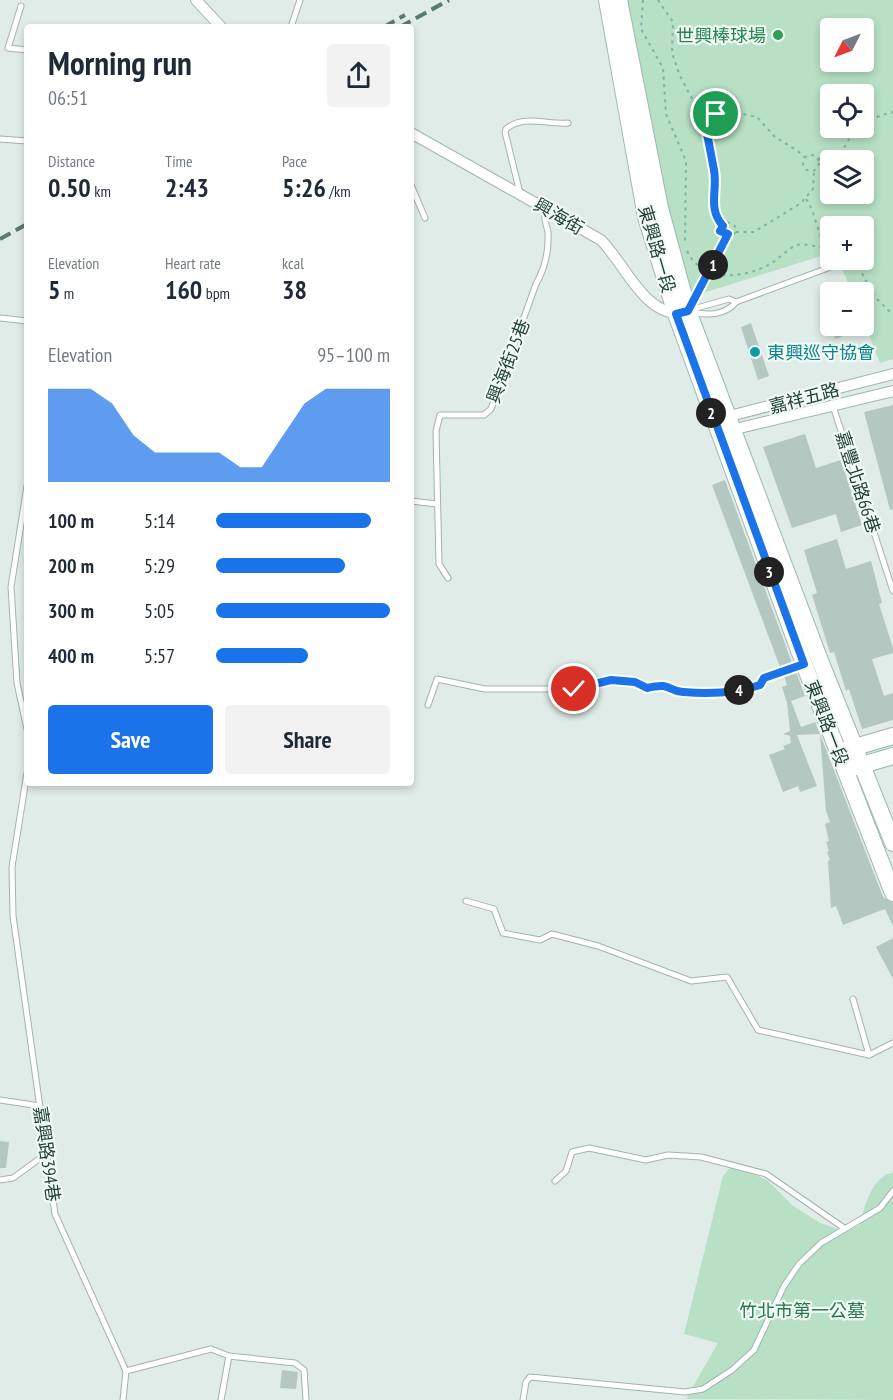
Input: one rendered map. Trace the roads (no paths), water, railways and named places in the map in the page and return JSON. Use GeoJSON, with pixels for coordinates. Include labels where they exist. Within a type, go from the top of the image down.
{"type":"FeatureCollection","features":[{"type":"Feature","properties":{"kind":"street"},"geometry":{"type":"LineString","coordinates":[[196,0],[217,24]]}},
{"type":"Feature","properties":{"kind":"street","name":"東興路一段"},"geometry":{"type":"LineString","coordinates":[[607,0],[646,217],[846,749]]}},
{"type":"Feature","properties":{"kind":"street","name":"東興路一段"},"geometry":{"type":"LineString","coordinates":[[619,0],[682,312]]}},
{"type":"Feature","properties":{"kind":"street","name":"興海街"},"geometry":{"type":"LineString","coordinates":[[414,136],[602,240],[652,304],[682,312]]}},
{"type":"Feature","properties":{"kind":"street","name":"嘉祥五路"},"geometry":{"type":"LineString","coordinates":[[724,425],[893,374]]}},
{"type":"Feature","properties":{"kind":"street","name":"嘉祥五路"},"geometry":{"type":"LineString","coordinates":[[724,425],[833,406],[893,391]]}},
{"type":"Feature","properties":{"kind":"street","name":"東興路一段"},"geometry":{"type":"LineString","coordinates":[[724,425],[804,664],[893,843]]}},
{"type":"Feature","properties":{"kind":"street"},"geometry":{"type":"LineString","coordinates":[[846,749],[893,736]]}},
{"type":"Feature","properties":{"kind":"street"},"geometry":{"type":"LineString","coordinates":[[854,767],[893,756]]}},
{"type":"Feature","properties":{"kind":"street","name":"東興路一段"},"geometry":{"type":"LineString","coordinates":[[854,767],[893,893]]}},
{"type":"Feature","properties":{"kind":"lane"},"geometry":{"type":"LineString","coordinates":[[292,24],[300,0]]}},
{"type":"Feature","properties":{"kind":"lane"},"geometry":{"type":"LineString","coordinates":[[21,6],[8,48],[24,50]]}},
{"type":"Feature","properties":{"kind":"lane"},"geometry":{"type":"LineString","coordinates":[[520,194],[506,129],[537,120],[555,124],[568,123]]}},
{"type":"Feature","properties":{"kind":"lane"},"geometry":{"type":"LineString","coordinates":[[0,139],[24,141]]}},
{"type":"Feature","properties":{"kind":"lane"},"geometry":{"type":"LineString","coordinates":[[414,192],[425,218]]}},
{"type":"Feature","properties":{"kind":"lane","name":"興海街25巷"},"geometry":{"type":"LineString","coordinates":[[448,578],[439,564],[438,420],[440,415],[484,415],[490,410],[536,284],[546,268],[548,231],[544,216],[547,208]]}},
{"type":"Feature","properties":{"kind":"lane"},"geometry":{"type":"LineString","coordinates":[[682,312],[708,316],[736,302],[823,270]]}},
{"type":"Feature","properties":{"kind":"lane"},"geometry":{"type":"LineString","coordinates":[[682,312],[729,298],[736,302]]}},
{"type":"Feature","properties":{"kind":"lane"},"geometry":{"type":"LineString","coordinates":[[0,318],[24,321]]}},
{"type":"Feature","properties":{"kind":"lane","name":"嘉豐北路66巷"},"geometry":{"type":"LineString","coordinates":[[833,406],[893,591]]}},
{"type":"Feature","properties":{"kind":"lane"},"geometry":{"type":"LineString","coordinates":[[414,501],[437,504]]}},
{"type":"Feature","properties":{"kind":"lane"},"geometry":{"type":"LineString","coordinates":[[24,505],[11,587],[17,683],[24,715]]}},
{"type":"Feature","properties":{"kind":"lane"},"geometry":{"type":"LineString","coordinates":[[428,705],[437,679],[485,689],[574,689],[611,680],[635,682],[647,688],[664,684],[680,692],[716,691],[751,688],[760,685],[764,678],[804,664]]}},
{"type":"Feature","properties":{"kind":"lane","name":"嘉興路394巷"},"geometry":{"type":"LineString","coordinates":[[25,786],[12,867],[13,916],[56,1214],[126,1371]]}},
{"type":"Feature","properties":{"kind":"lane"},"geometry":{"type":"LineString","coordinates":[[466,901],[494,909],[503,933],[540,940],[552,934],[598,946],[691,981],[727,977],[758,1030],[869,1055],[893,1043]]}},
{"type":"Feature","properties":{"kind":"lane"},"geometry":{"type":"LineString","coordinates":[[854,999],[869,1055]]}},
{"type":"Feature","properties":{"kind":"lane"},"geometry":{"type":"LineString","coordinates":[[0,1100],[39,1106]]}},
{"type":"Feature","properties":{"kind":"lane"},"geometry":{"type":"LineString","coordinates":[[555,1181],[566,1171],[572,1152],[589,1148],[646,1160],[668,1155],[701,1157],[766,1174],[843,1228]]}},
{"type":"Feature","properties":{"kind":"lane"},"geometry":{"type":"LineString","coordinates":[[0,1180],[13,1178],[46,1154]]}},
{"type":"Feature","properties":{"kind":"lane"},"geometry":{"type":"LineString","coordinates":[[523,1400],[526,1382],[530,1377],[685,1392],[703,1389],[732,1370],[754,1350],[784,1286],[799,1264],[843,1228],[880,1208],[893,1191]]}},
{"type":"Feature","properties":{"kind":"lane"},"geometry":{"type":"LineString","coordinates":[[123,1400],[126,1371],[211,1349],[229,1356],[295,1363],[304,1370],[306,1400]]}},
{"type":"Feature","properties":{"kind":"lane"},"geometry":{"type":"LineString","coordinates":[[221,1400],[229,1356]]}},
{"type":"Feature","properties":{"kind":"railway"},"geometry":{"type":"LineString","coordinates":[[405,24],[449,0]]}},
{"type":"Feature","properties":{"kind":"railway"},"geometry":{"type":"LineString","coordinates":[[389,24],[405,15]]}},
{"type":"Feature","properties":{"kind":"railway"},"geometry":{"type":"LineString","coordinates":[[0,239],[24,226]]}},
{"type":"Feature","properties":{"kind":"place","name":"世興棒球場"},"geometry":{"type":"Point","coordinates":[778,35]}},
{"type":"Feature","properties":{"kind":"place","name":"東興巡守協會"},"geometry":{"type":"Point","coordinates":[755,352]}},
{"type":"Feature","properties":{"kind":"park label","name":"竹北市第一公墓"},"geometry":{"type":"Point","coordinates":[802,1310]}}]}
